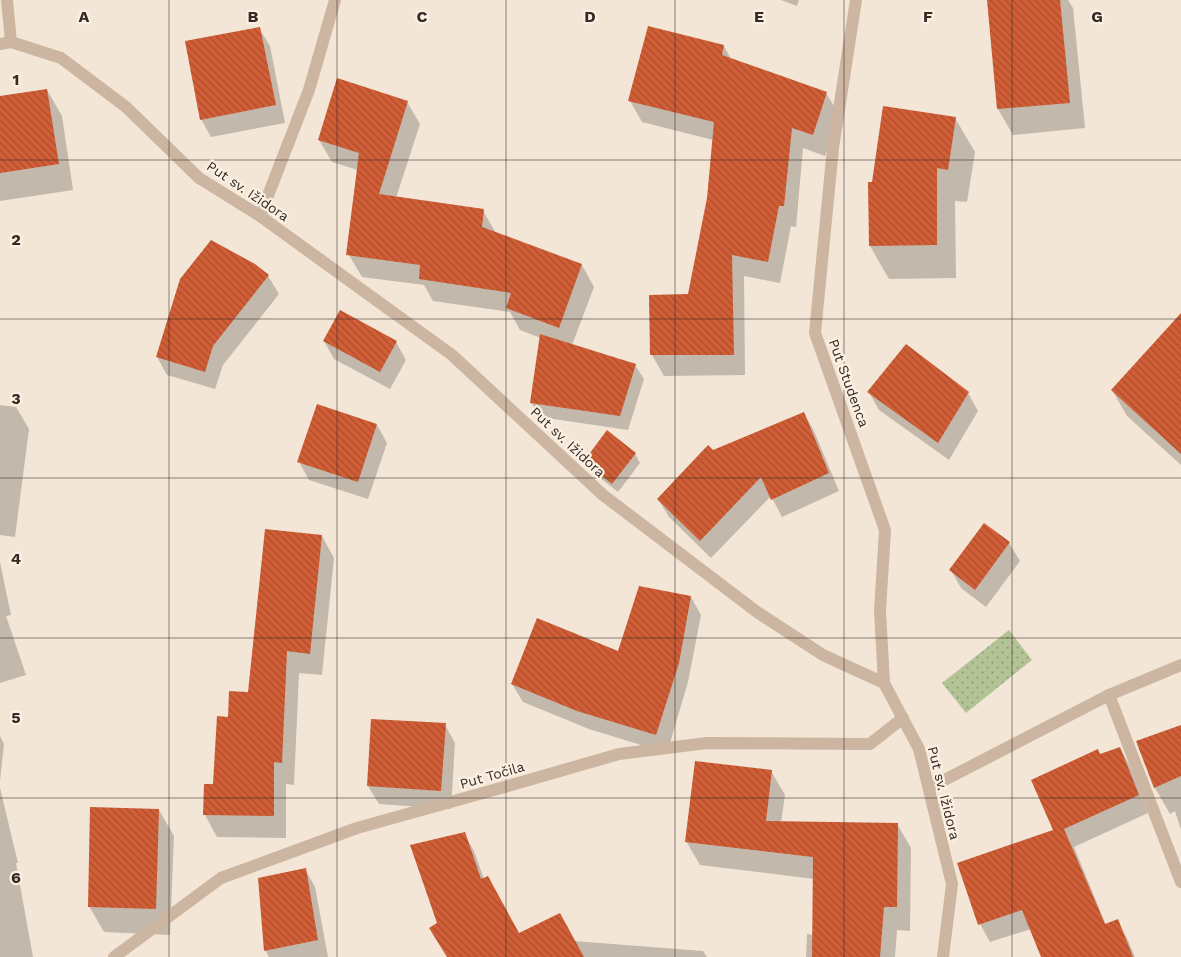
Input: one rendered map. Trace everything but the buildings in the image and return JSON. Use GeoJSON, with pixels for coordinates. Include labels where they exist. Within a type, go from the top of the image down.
{"type":"FeatureCollection","features":[{"type":"Feature","properties":{"kind":"street","name":"Put sv. Ižidora"},"geometry":{"type":"LineString","coordinates":[[7,0],[6,43],[61,58],[126,107],[199,178],[260,216],[452,355],[603,495],[757,612],[823,655],[884,683],[919,749],[952,884],[943,957]]}},
{"type":"Feature","properties":{"kind":"street"},"geometry":{"type":"LineString","coordinates":[[260,216],[309,90],[335,0]]}},
{"type":"Feature","properties":{"kind":"street","name":"Put Studenca"},"geometry":{"type":"LineString","coordinates":[[856,0],[834,148],[815,333],[886,530],[880,611],[884,683]]}},
{"type":"Feature","properties":{"kind":"street"},"geometry":{"type":"LineString","coordinates":[[929,788],[1109,695],[1181,665]]}},
{"type":"Feature","properties":{"kind":"street"},"geometry":{"type":"LineString","coordinates":[[1109,695],[1181,882]]}},
{"type":"Feature","properties":{"kind":"street","name":"Put Točila"},"geometry":{"type":"LineString","coordinates":[[114,957],[221,878],[357,828],[619,754],[707,743],[870,744],[903,718]]}},
{"type":"Feature","properties":{"kind":"green space"},"geometry":{"type":"Polygon","coordinates":[[[1009,630],[1032,660],[966,713],[942,683],[1009,630]]]}}]}
